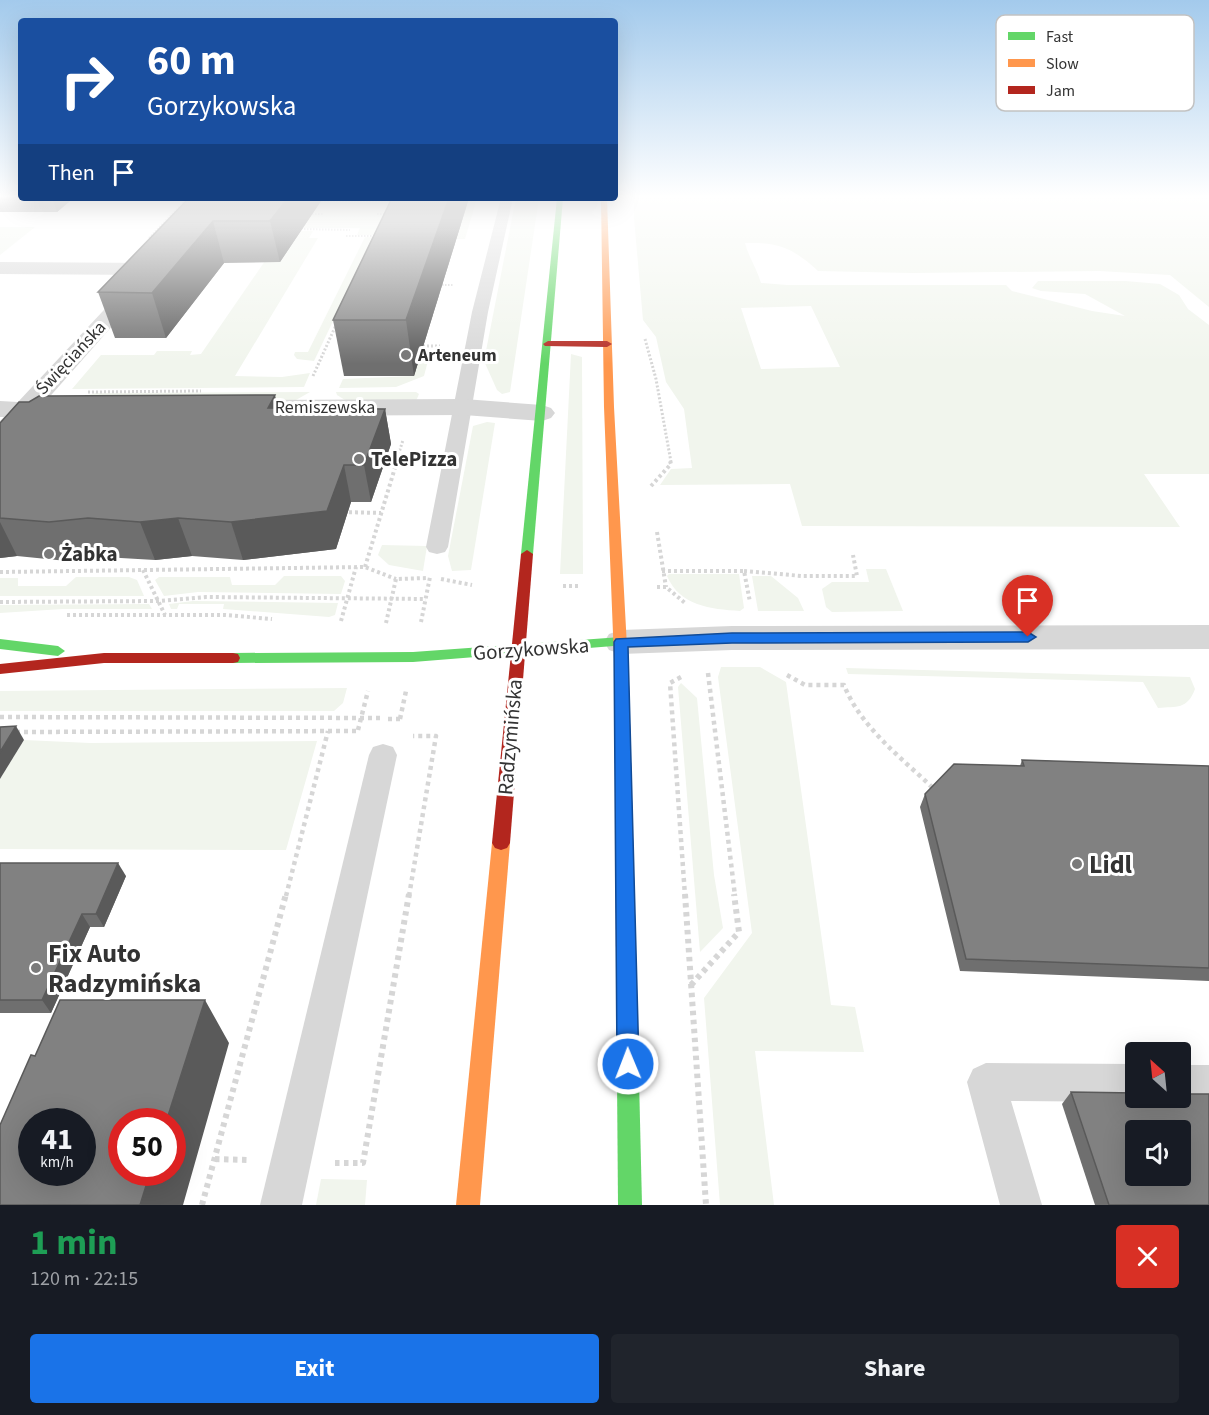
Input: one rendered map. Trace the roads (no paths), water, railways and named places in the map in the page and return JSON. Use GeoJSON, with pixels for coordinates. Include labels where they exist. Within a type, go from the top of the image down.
{"type":"FeatureCollection","features":[{"type":"Feature","properties":{"kind":"main road","name":"Radzymińska"},"geometry":{"type":"LineString","coordinates":[[468,1205],[556,251]]}},
{"type":"Feature","properties":{"kind":"main road"},"geometry":{"type":"LineString","coordinates":[[605,251],[607,344],[621,642],[630,1205]]}},
{"type":"Feature","properties":{"kind":"main road"},"geometry":{"type":"LineString","coordinates":[[548,344],[607,344]]}},
{"type":"Feature","properties":{"kind":"main road","name":"Gorzykowska"},"geometry":{"type":"LineString","coordinates":[[0,669],[104,658],[413,657],[621,642]]}},
{"type":"Feature","properties":{"kind":"main road","name":"Gorzykowska"},"geometry":{"type":"LineString","coordinates":[[0,644],[104,658]]}},
{"type":"Feature","properties":{"kind":"street","name":"Święciańska"},"geometry":{"type":"LineString","coordinates":[[0,268],[158,263],[21,404],[0,437]]}},
{"type":"Feature","properties":{"kind":"street","name":"Remiszewska"},"geometry":{"type":"LineString","coordinates":[[211,400],[464,407],[542,413]]}},
{"type":"Feature","properties":{"kind":"street"},"geometry":{"type":"LineString","coordinates":[[21,404],[82,409]]}},
{"type":"Feature","properties":{"kind":"street","name":"Gorzykowska"},"geometry":{"type":"LineString","coordinates":[[621,642],[732,638],[1209,638]]}},
{"type":"Feature","properties":{"kind":"lane"},"geometry":{"type":"LineString","coordinates":[[437,547],[480,312],[494,251]]}},
{"type":"Feature","properties":{"kind":"lane"},"geometry":{"type":"LineString","coordinates":[[281,1205],[386,742]]}},
{"type":"Feature","properties":{"kind":"lane"},"geometry":{"type":"LineString","coordinates":[[1021,1205],[986,1082],[1125,1083]]}},
{"type":"Feature","properties":{"kind":"lane"},"geometry":{"type":"LineString","coordinates":[[1191,1084],[1209,1084]]}},
{"type":"Feature","properties":{"kind":"place","name":"Arteneum"},"geometry":{"type":"Point","coordinates":[406,355]}},
{"type":"Feature","properties":{"kind":"place","name":"TelePizza"},"geometry":{"type":"Point","coordinates":[359,459]}},
{"type":"Feature","properties":{"kind":"place","name":"Żabka"},"geometry":{"type":"Point","coordinates":[49,554]}},
{"type":"Feature","properties":{"kind":"place","name":"Lidl"},"geometry":{"type":"Point","coordinates":[1077,864]}},
{"type":"Feature","properties":{"kind":"place","name":"Fix Auto Radzymińska"},"geometry":{"type":"Point","coordinates":[36,968]}}]}
